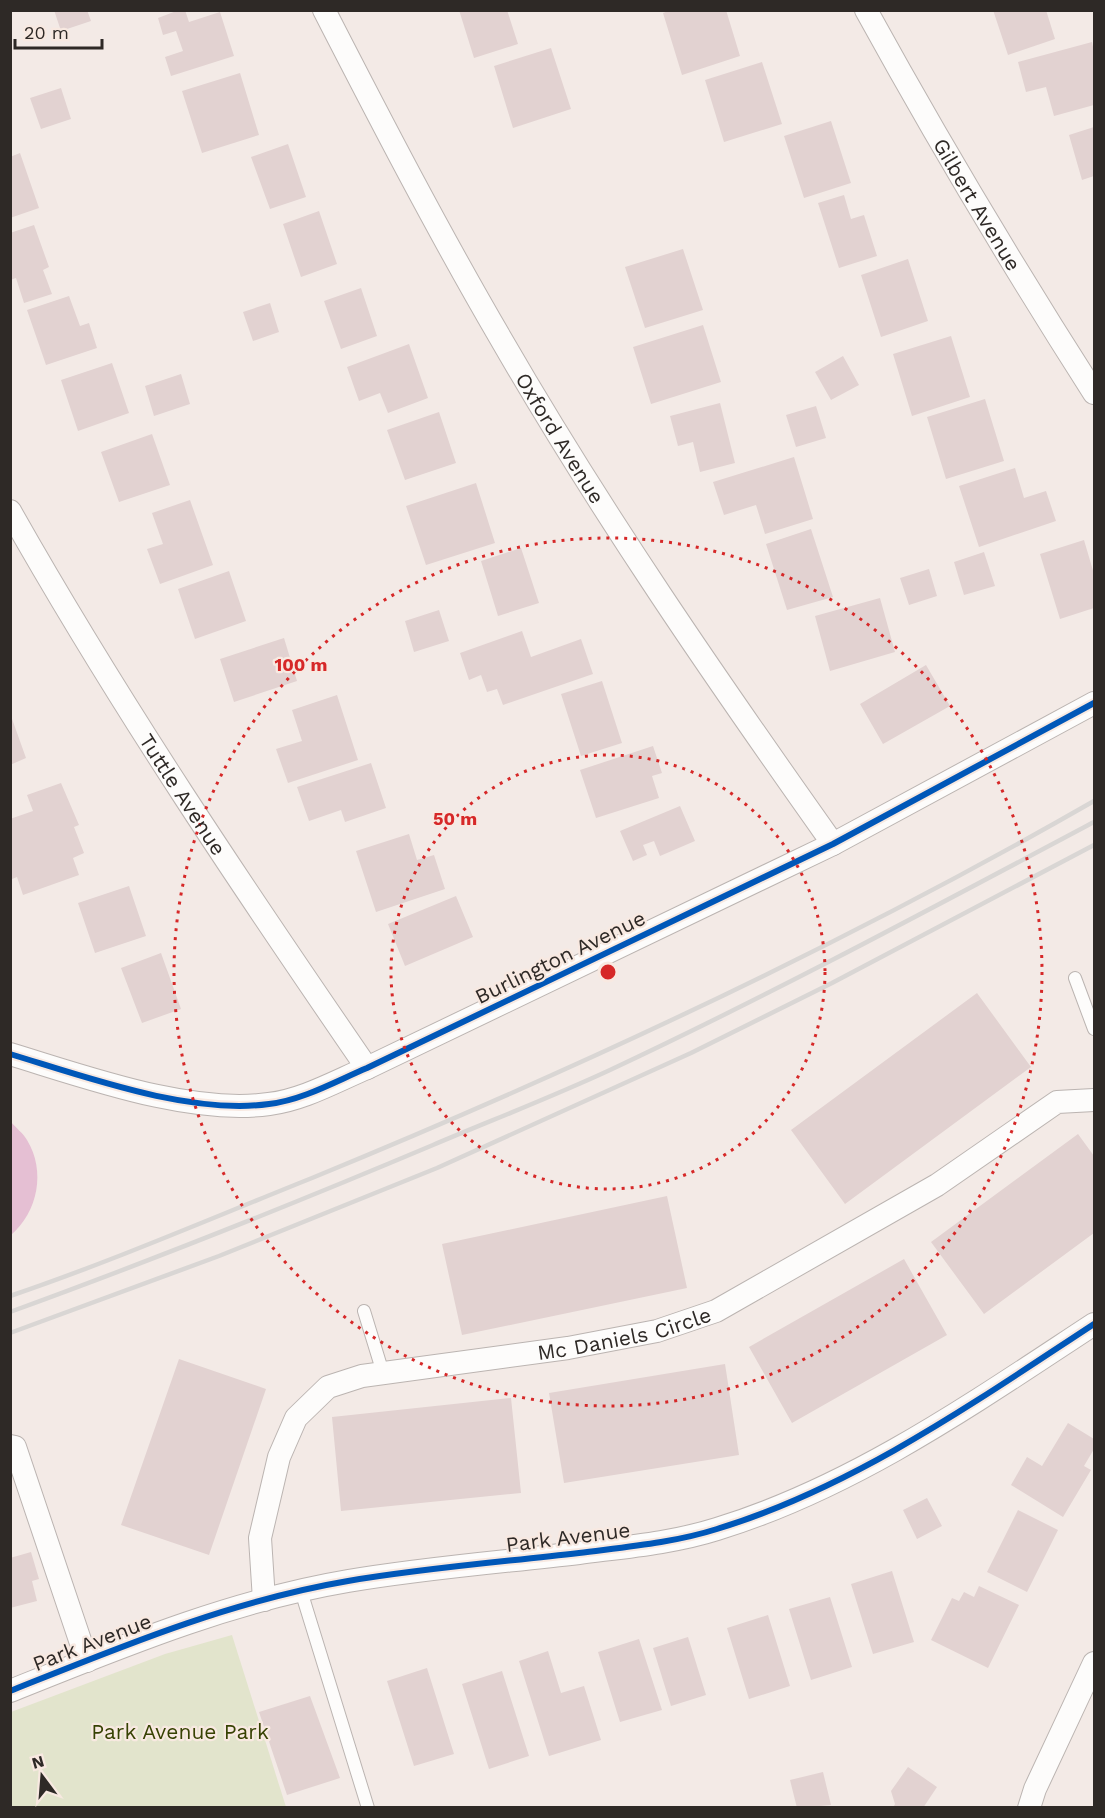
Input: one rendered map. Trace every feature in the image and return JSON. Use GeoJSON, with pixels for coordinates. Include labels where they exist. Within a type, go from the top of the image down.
{"type":"FeatureCollection","features":[{"type":"Feature","properties":{"kind":"street","name":"Oxford Avenue"},"geometry":{"type":"LineString","coordinates":[[324,10],[407,173],[501,340],[574,461],[654,587],[833,844]]}},
{"type":"Feature","properties":{"kind":"street","name":"Gilbert Avenue"},"geometry":{"type":"LineString","coordinates":[[866,10],[929,125],[1000,244],[1095,393]]}},
{"type":"Feature","properties":{"kind":"street","name":"Tuttle Avenue"},"geometry":{"type":"LineString","coordinates":[[10,512],[111,684],[217,849],[367,1068]]}},
{"type":"Feature","properties":{"kind":"street","name":"Burlington Avenue"},"geometry":{"type":"LineString","coordinates":[[10,1054],[170,1098],[239,1107],[271,1104],[311,1092],[367,1068],[833,844],[1095,703]]}},
{"type":"Feature","properties":{"kind":"street","name":"Mc Daniels Circle"},"geometry":{"type":"LineString","coordinates":[[264,1600],[260,1538],[279,1457],[296,1418],[328,1387],[362,1376],[568,1348],[646,1333],[716,1311],[937,1185],[1057,1102],[1095,1100]]}},
{"type":"Feature","properties":{"kind":"street","name":"Park Avenue"},"geometry":{"type":"LineString","coordinates":[[10,1691],[154,1634],[301,1591],[392,1575],[654,1543],[713,1531],[758,1516],[810,1494],[911,1440],[978,1400],[1095,1324]]}},
{"type":"Feature","properties":{"kind":"street"},"geometry":{"type":"LineString","coordinates":[[10,1446],[15,1447],[87,1661]]}},
{"type":"Feature","properties":{"kind":"street"},"geometry":{"type":"LineString","coordinates":[[1029,1808],[1035,1789],[1095,1663]]}},
{"type":"Feature","properties":{"kind":"lane"},"geometry":{"type":"LineString","coordinates":[[1075,978],[1095,1029]]}},
{"type":"Feature","properties":{"kind":"lane"},"geometry":{"type":"LineString","coordinates":[[364,1311],[383,1373]]}},
{"type":"Feature","properties":{"kind":"lane"},"geometry":{"type":"LineString","coordinates":[[301,1591],[368,1808]]}},
{"type":"Feature","properties":{"kind":"green space","name":"Park Avenue Park"},"geometry":{"type":"Polygon","coordinates":[[[232,1635],[286,1807],[11,1807],[11,1712],[165,1654],[232,1635]]]}},
{"type":"Feature","properties":{"kind":"shaded area"},"geometry":{"type":"Polygon","coordinates":[[[11,1122],[25,1137],[33,1152],[37,1178],[33,1203],[28,1215],[11,1235],[11,1122]]]}},
{"type":"Feature","properties":{"kind":"building"},"geometry":{"type":"Polygon","coordinates":[[[54,10],[87,10],[91,21],[61,31],[54,10]]]}},
{"type":"Feature","properties":{"kind":"building"},"geometry":{"type":"Polygon","coordinates":[[[185,10],[189,22],[220,12],[234,56],[171,76],[165,57],[183,51],[176,31],[163,35],[158,18],[185,10]]]}},
{"type":"Feature","properties":{"kind":"building"},"geometry":{"type":"Polygon","coordinates":[[[459,10],[507,10],[518,44],[474,58],[459,10]]]}},
{"type":"Feature","properties":{"kind":"building"},"geometry":{"type":"Polygon","coordinates":[[[671,10],[726,10],[740,56],[682,75],[663,13],[671,10]]]}},
{"type":"Feature","properties":{"kind":"building"},"geometry":{"type":"Polygon","coordinates":[[[993,10],[1046,10],[1055,39],[1008,55],[993,10]]]}},
{"type":"Feature","properties":{"kind":"building"},"geometry":{"type":"Polygon","coordinates":[[[1092,42],[1094,105],[1054,116],[1046,87],[1026,92],[1018,62],[1092,42]]]}},
{"type":"Feature","properties":{"kind":"building"},"geometry":{"type":"Polygon","coordinates":[[[551,48],[571,109],[513,128],[494,66],[551,48]]]}},
{"type":"Feature","properties":{"kind":"building"},"geometry":{"type":"Polygon","coordinates":[[[762,62],[782,124],[724,142],[705,80],[762,62]]]}},
{"type":"Feature","properties":{"kind":"building"},"geometry":{"type":"Polygon","coordinates":[[[240,73],[259,135],[202,153],[182,91],[240,73]]]}},
{"type":"Feature","properties":{"kind":"building"},"geometry":{"type":"Polygon","coordinates":[[[61,88],[71,119],[41,129],[30,98],[61,88]]]}},
{"type":"Feature","properties":{"kind":"building"},"geometry":{"type":"Polygon","coordinates":[[[831,121],[851,183],[804,198],[784,136],[831,121]]]}},
{"type":"Feature","properties":{"kind":"building"},"geometry":{"type":"Polygon","coordinates":[[[1094,127],[1094,176],[1082,180],[1069,135],[1094,127]]]}},
{"type":"Feature","properties":{"kind":"building"},"geometry":{"type":"Polygon","coordinates":[[[288,144],[306,197],[270,209],[251,157],[288,144]]]}},
{"type":"Feature","properties":{"kind":"building"},"geometry":{"type":"Polygon","coordinates":[[[20,153],[39,208],[10,218],[10,157],[20,153]]]}},
{"type":"Feature","properties":{"kind":"building"},"geometry":{"type":"Polygon","coordinates":[[[844,195],[851,219],[864,215],[877,256],[839,268],[818,203],[844,195]]]}},
{"type":"Feature","properties":{"kind":"building"},"geometry":{"type":"Polygon","coordinates":[[[319,211],[337,264],[301,277],[283,224],[319,211]]]}},
{"type":"Feature","properties":{"kind":"building"},"geometry":{"type":"Polygon","coordinates":[[[34,225],[49,267],[43,270],[52,294],[24,303],[16,278],[10,280],[10,233],[34,225]]]}},
{"type":"Feature","properties":{"kind":"building"},"geometry":{"type":"Polygon","coordinates":[[[683,249],[703,310],[645,328],[625,267],[683,249]]]}},
{"type":"Feature","properties":{"kind":"building"},"geometry":{"type":"Polygon","coordinates":[[[908,259],[928,321],[881,337],[861,275],[908,259]]]}},
{"type":"Feature","properties":{"kind":"building"},"geometry":{"type":"Polygon","coordinates":[[[361,288],[377,336],[341,349],[324,301],[361,288]]]}},
{"type":"Feature","properties":{"kind":"building"},"geometry":{"type":"Polygon","coordinates":[[[69,296],[80,326],[89,323],[97,348],[46,365],[27,310],[69,296]]]}},
{"type":"Feature","properties":{"kind":"building"},"geometry":{"type":"Polygon","coordinates":[[[270,303],[279,332],[253,341],[243,312],[270,303]]]}},
{"type":"Feature","properties":{"kind":"building"},"geometry":{"type":"Polygon","coordinates":[[[703,325],[721,382],[651,404],[633,347],[703,325]]]}},
{"type":"Feature","properties":{"kind":"building"},"geometry":{"type":"Polygon","coordinates":[[[951,336],[970,397],[912,416],[893,354],[951,336]]]}},
{"type":"Feature","properties":{"kind":"building"},"geometry":{"type":"Polygon","coordinates":[[[409,344],[428,398],[388,413],[380,393],[359,401],[347,367],[409,344]]]}},
{"type":"Feature","properties":{"kind":"building"},"geometry":{"type":"Polygon","coordinates":[[[843,356],[859,385],[831,400],[815,372],[843,356]]]}},
{"type":"Feature","properties":{"kind":"building"},"geometry":{"type":"Polygon","coordinates":[[[112,363],[129,413],[78,431],[61,380],[112,363]]]}},
{"type":"Feature","properties":{"kind":"building"},"geometry":{"type":"Polygon","coordinates":[[[181,374],[190,404],[154,416],[145,386],[181,374]]]}},
{"type":"Feature","properties":{"kind":"building"},"geometry":{"type":"Polygon","coordinates":[[[985,399],[1004,461],[946,479],[927,417],[985,399]]]}},
{"type":"Feature","properties":{"kind":"building"},"geometry":{"type":"Polygon","coordinates":[[[720,403],[735,463],[700,472],[693,442],[678,446],[670,416],[720,403]]]}},
{"type":"Feature","properties":{"kind":"building"},"geometry":{"type":"Polygon","coordinates":[[[816,406],[826,438],[796,447],[786,415],[816,406]]]}},
{"type":"Feature","properties":{"kind":"building"},"geometry":{"type":"Polygon","coordinates":[[[439,412],[456,463],[405,480],[387,430],[439,412]]]}},
{"type":"Feature","properties":{"kind":"building"},"geometry":{"type":"Polygon","coordinates":[[[152,434],[170,485],[119,502],[101,452],[152,434]]]}},
{"type":"Feature","properties":{"kind":"building"},"geometry":{"type":"Polygon","coordinates":[[[794,457],[813,519],[765,534],[756,505],[724,515],[713,482],[794,457]]]}},
{"type":"Feature","properties":{"kind":"building"},"geometry":{"type":"Polygon","coordinates":[[[1015,468],[1024,498],[1046,491],[1056,521],[979,547],[959,486],[1015,468]]]}},
{"type":"Feature","properties":{"kind":"building"},"geometry":{"type":"Polygon","coordinates":[[[476,483],[495,543],[426,565],[406,506],[476,483]]]}},
{"type":"Feature","properties":{"kind":"building"},"geometry":{"type":"Polygon","coordinates":[[[190,500],[213,565],[160,584],[147,549],[163,544],[152,513],[190,500]]]}},
{"type":"Feature","properties":{"kind":"building"},"geometry":{"type":"Polygon","coordinates":[[[811,529],[833,597],[787,610],[766,544],[811,529]]]}},
{"type":"Feature","properties":{"kind":"building"},"geometry":{"type":"Polygon","coordinates":[[[1084,540],[1094,574],[1094,608],[1060,619],[1040,554],[1084,540]]]}},
{"type":"Feature","properties":{"kind":"building"},"geometry":{"type":"Polygon","coordinates":[[[521,548],[539,603],[498,616],[481,561],[521,548]]]}},
{"type":"Feature","properties":{"kind":"building"},"geometry":{"type":"Polygon","coordinates":[[[984,552],[995,586],[964,595],[954,562],[984,552]]]}},
{"type":"Feature","properties":{"kind":"building"},"geometry":{"type":"Polygon","coordinates":[[[929,569],[937,596],[909,605],[900,578],[929,569]]]}},
{"type":"Feature","properties":{"kind":"building"},"geometry":{"type":"Polygon","coordinates":[[[229,571],[246,621],[195,639],[178,589],[229,571]]]}},
{"type":"Feature","properties":{"kind":"building"},"geometry":{"type":"Polygon","coordinates":[[[880,598],[895,652],[830,671],[815,616],[880,598]]]}},
{"type":"Feature","properties":{"kind":"building"},"geometry":{"type":"Polygon","coordinates":[[[439,610],[449,641],[414,652],[405,621],[439,610]]]}},
{"type":"Feature","properties":{"kind":"building"},"geometry":{"type":"Polygon","coordinates":[[[522,631],[531,657],[581,639],[593,674],[503,705],[497,689],[487,692],[481,675],[469,680],[460,653],[522,631]]]}},
{"type":"Feature","properties":{"kind":"building"},"geometry":{"type":"Polygon","coordinates":[[[284,638],[297,681],[234,702],[220,659],[284,638]]]}},
{"type":"Feature","properties":{"kind":"building"},"geometry":{"type":"Polygon","coordinates":[[[926,665],[950,706],[883,744],[860,704],[926,665]]]}},
{"type":"Feature","properties":{"kind":"building"},"geometry":{"type":"Polygon","coordinates":[[[602,681],[622,743],[581,756],[561,694],[602,681]]]}},
{"type":"Feature","properties":{"kind":"building"},"geometry":{"type":"Polygon","coordinates":[[[337,695],[358,760],[288,783],[276,749],[302,741],[292,710],[337,695]]]}},
{"type":"Feature","properties":{"kind":"building"},"geometry":{"type":"Polygon","coordinates":[[[10,717],[26,758],[10,765],[10,717]]]}},
{"type":"Feature","properties":{"kind":"building"},"geometry":{"type":"Polygon","coordinates":[[[653,746],[662,773],[652,776],[659,798],[596,818],[580,770],[653,746]]]}},
{"type":"Feature","properties":{"kind":"building"},"geometry":{"type":"Polygon","coordinates":[[[371,763],[386,808],[345,822],[341,810],[309,821],[297,787],[371,763]]]}},
{"type":"Feature","properties":{"kind":"building"},"geometry":{"type":"Polygon","coordinates":[[[61,783],[79,825],[74,827],[84,853],[73,858],[79,875],[23,895],[17,877],[12,879],[10,874],[10,819],[33,811],[27,795],[61,783]]]}},
{"type":"Feature","properties":{"kind":"building"},"geometry":{"type":"Polygon","coordinates":[[[680,806],[695,841],[660,856],[654,841],[643,845],[647,855],[633,861],[620,831],[680,806]]]}},
{"type":"Feature","properties":{"kind":"building"},"geometry":{"type":"Polygon","coordinates":[[[409,834],[417,860],[434,855],[445,889],[376,912],[356,851],[409,834]]]}},
{"type":"Feature","properties":{"kind":"building"},"geometry":{"type":"Polygon","coordinates":[[[129,886],[146,936],[95,953],[78,903],[129,886]]]}},
{"type":"Feature","properties":{"kind":"building"},"geometry":{"type":"Polygon","coordinates":[[[456,896],[473,937],[405,966],[388,924],[456,896]]]}},
{"type":"Feature","properties":{"kind":"building"},"geometry":{"type":"Polygon","coordinates":[[[161,953],[181,1009],[142,1023],[121,968],[161,953]]]}},
{"type":"Feature","properties":{"kind":"building"},"geometry":{"type":"Polygon","coordinates":[[[977,993],[1031,1067],[845,1204],[791,1130],[977,993]]]}},
{"type":"Feature","properties":{"kind":"building"},"geometry":{"type":"Polygon","coordinates":[[[1078,1134],[1094,1156],[1094,1233],[984,1314],[931,1242],[1078,1134]]]}},
{"type":"Feature","properties":{"kind":"building"},"geometry":{"type":"Polygon","coordinates":[[[667,1196],[687,1288],[462,1335],[442,1244],[667,1196]]]}},
{"type":"Feature","properties":{"kind":"building"},"geometry":{"type":"Polygon","coordinates":[[[904,1259],[947,1335],[792,1423],[749,1347],[904,1259]]]}},
{"type":"Feature","properties":{"kind":"building"},"geometry":{"type":"Polygon","coordinates":[[[179,1359],[266,1389],[209,1555],[121,1525],[179,1359]]]}},
{"type":"Feature","properties":{"kind":"building"},"geometry":{"type":"Polygon","coordinates":[[[725,1364],[739,1455],[564,1483],[549,1393],[725,1364]]]}},
{"type":"Feature","properties":{"kind":"building"},"geometry":{"type":"Polygon","coordinates":[[[511,1398],[521,1493],[341,1511],[332,1417],[511,1398]]]}},
{"type":"Feature","properties":{"kind":"building"},"geometry":{"type":"Polygon","coordinates":[[[1068,1423],[1094,1439],[1094,1449],[1084,1466],[1091,1470],[1063,1517],[1011,1485],[1027,1457],[1042,1466],[1068,1423]]]}},
{"type":"Feature","properties":{"kind":"building"},"geometry":{"type":"Polygon","coordinates":[[[927,1498],[942,1526],[917,1539],[903,1510],[927,1498]]]}},
{"type":"Feature","properties":{"kind":"building"},"geometry":{"type":"Polygon","coordinates":[[[1018,1510],[1058,1530],[1027,1592],[987,1572],[1018,1510]]]}},
{"type":"Feature","properties":{"kind":"building"},"geometry":{"type":"Polygon","coordinates":[[[31,1552],[39,1579],[32,1581],[37,1601],[10,1608],[10,1558],[31,1552]]]}},
{"type":"Feature","properties":{"kind":"building"},"geometry":{"type":"Polygon","coordinates":[[[892,1571],[914,1642],[873,1654],[851,1584],[892,1571]]]}},
{"type":"Feature","properties":{"kind":"building"},"geometry":{"type":"Polygon","coordinates":[[[979,1586],[1019,1605],[988,1668],[931,1640],[952,1598],[959,1601],[964,1592],[974,1597],[979,1586]]]}},
{"type":"Feature","properties":{"kind":"building"},"geometry":{"type":"Polygon","coordinates":[[[830,1597],[852,1667],[811,1680],[789,1609],[830,1597]]]}},
{"type":"Feature","properties":{"kind":"building"},"geometry":{"type":"Polygon","coordinates":[[[768,1615],[790,1686],[749,1699],[727,1628],[768,1615]]]}},
{"type":"Feature","properties":{"kind":"building"},"geometry":{"type":"Polygon","coordinates":[[[688,1637],[706,1695],[671,1706],[653,1648],[688,1637]]]}},
{"type":"Feature","properties":{"kind":"building"},"geometry":{"type":"Polygon","coordinates":[[[639,1639],[662,1710],[620,1722],[598,1652],[639,1639]]]}},
{"type":"Feature","properties":{"kind":"building"},"geometry":{"type":"Polygon","coordinates":[[[548,1651],[561,1693],[584,1686],[601,1740],[549,1756],[519,1661],[548,1651]]]}},
{"type":"Feature","properties":{"kind":"building"},"geometry":{"type":"Polygon","coordinates":[[[427,1668],[454,1754],[414,1766],[387,1681],[427,1668]]]}},
{"type":"Feature","properties":{"kind":"building"},"geometry":{"type":"Polygon","coordinates":[[[502,1671],[529,1756],[489,1769],[462,1684],[502,1671]]]}},
{"type":"Feature","properties":{"kind":"building"},"geometry":{"type":"Polygon","coordinates":[[[310,1696],[340,1778],[287,1795],[259,1712],[310,1696]]]}},
{"type":"Feature","properties":{"kind":"building"},"geometry":{"type":"Polygon","coordinates":[[[908,1767],[937,1787],[923,1808],[893,1808],[895,1804],[891,1791],[908,1767]]]}},
{"type":"Feature","properties":{"kind":"building"},"geometry":{"type":"Polygon","coordinates":[[[823,1772],[831,1805],[797,1808],[790,1780],[823,1772]]]}},
{"type":"Feature","properties":{"kind":"railway"},"geometry":{"type":"LineString","coordinates":[[10,1296],[124,1254],[312,1178],[611,1048],[807,955],[904,905],[1094,801]]}},
{"type":"Feature","properties":{"kind":"railway"},"geometry":{"type":"LineString","coordinates":[[10,1312],[275,1210],[588,1080],[793,980],[1094,822]]}},
{"type":"Feature","properties":{"kind":"railway"},"geometry":{"type":"LineString","coordinates":[[10,1333],[219,1256],[437,1168],[691,1053],[832,983],[1094,845]]}},
{"type":"Feature","properties":{"kind":"cycle path"},"geometry":{"type":"LineString","coordinates":[[10,1054],[105,1083],[172,1099],[238,1106],[269,1104],[294,1099],[367,1068],[833,844],[1094,703]]}},
{"type":"Feature","properties":{"kind":"cycle path"},"geometry":{"type":"LineString","coordinates":[[10,1691],[176,1627],[261,1600],[304,1590],[405,1572],[649,1544],[717,1529],[768,1511],[865,1466],[959,1412],[1094,1324]]}}]}
